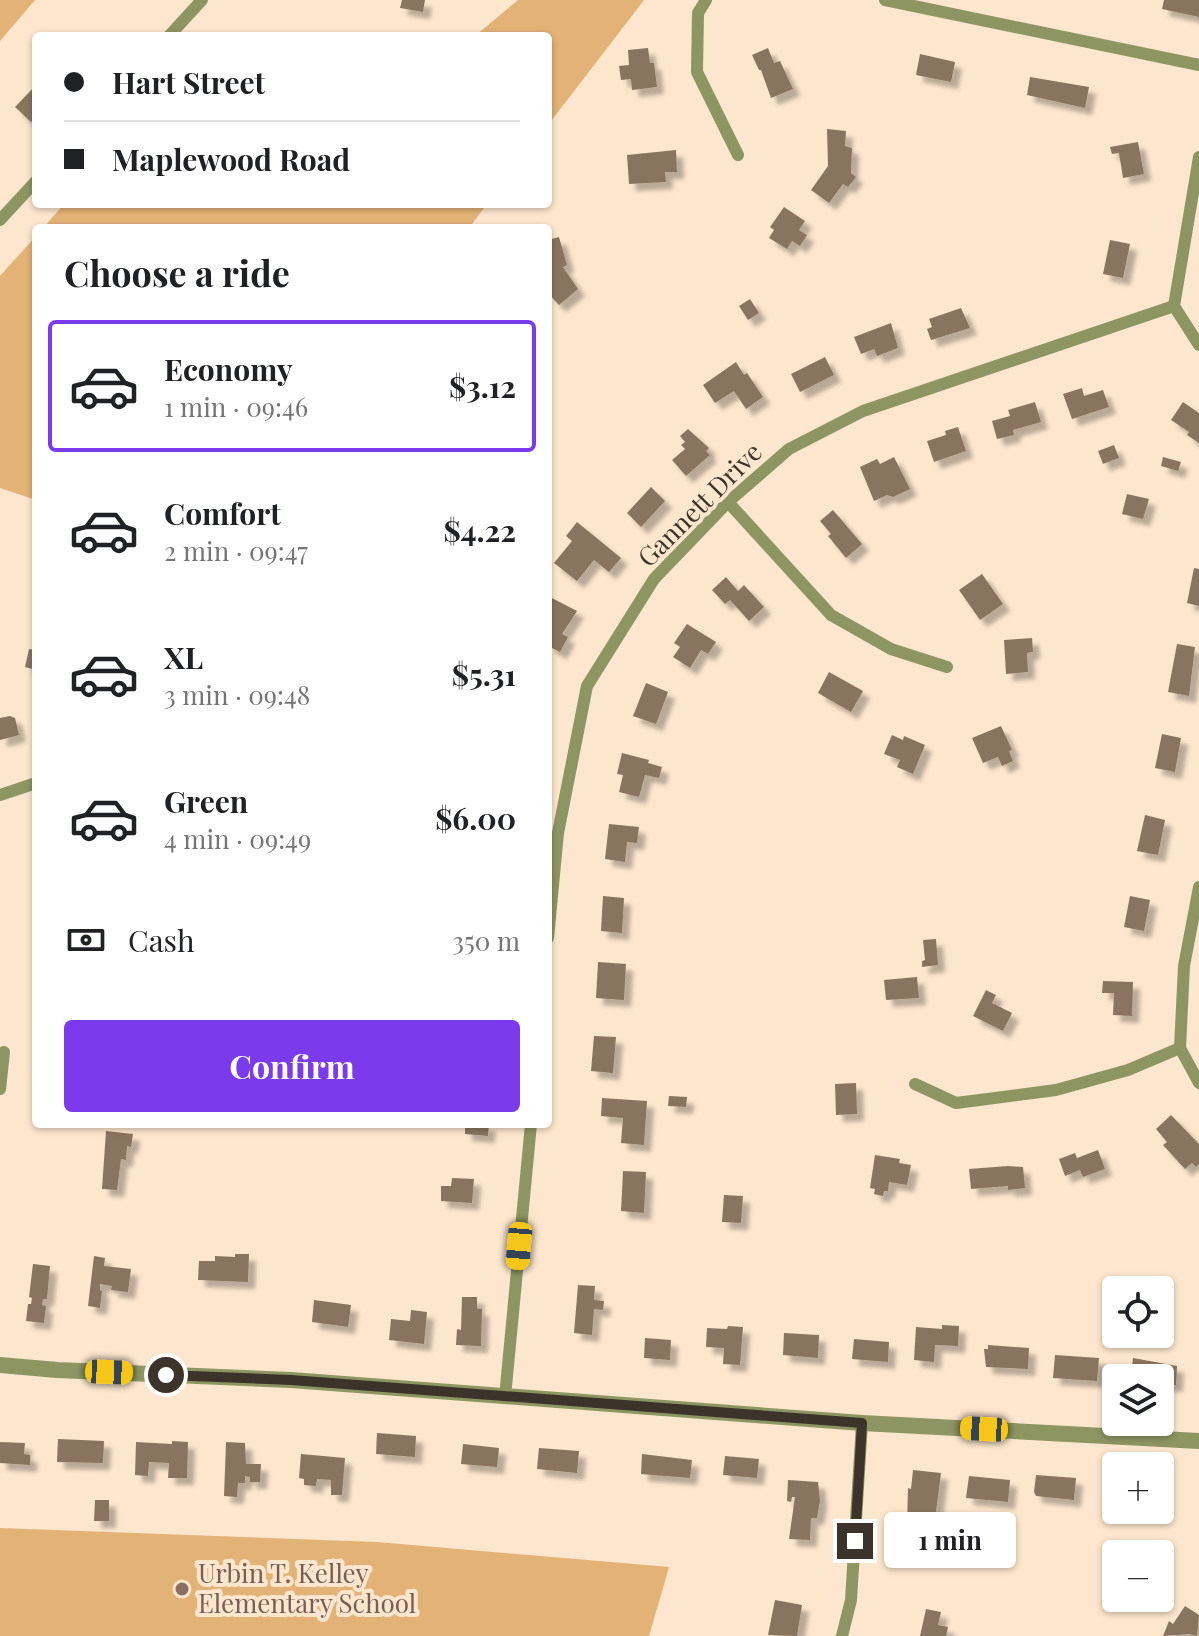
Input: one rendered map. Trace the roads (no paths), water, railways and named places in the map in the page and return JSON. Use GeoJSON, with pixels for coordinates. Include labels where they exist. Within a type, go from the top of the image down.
{"type":"FeatureCollection","features":[{"type":"Feature","properties":{"kind":"street"},"geometry":{"type":"LineString","coordinates":[[173,32],[202,0]]}},
{"type":"Feature","properties":{"kind":"street"},"geometry":{"type":"LineString","coordinates":[[706,0],[698,13],[697,72],[738,155]]}},
{"type":"Feature","properties":{"kind":"street"},"geometry":{"type":"LineString","coordinates":[[885,0],[1199,65]]}},
{"type":"Feature","properties":{"kind":"street"},"geometry":{"type":"LineString","coordinates":[[1199,157],[1174,306],[1199,345]]}},
{"type":"Feature","properties":{"kind":"street"},"geometry":{"type":"LineString","coordinates":[[0,220],[32,185]]}},
{"type":"Feature","properties":{"kind":"street","name":"Gannett Drive"},"geometry":{"type":"LineString","coordinates":[[552,896],[558,833],[587,686],[654,579],[728,502],[789,449],[863,411],[1174,306]]}},
{"type":"Feature","properties":{"kind":"street"},"geometry":{"type":"LineString","coordinates":[[728,502],[831,615],[891,649],[947,667]]}},
{"type":"Feature","properties":{"kind":"street"},"geometry":{"type":"LineString","coordinates":[[0,795],[32,784]]}},
{"type":"Feature","properties":{"kind":"street"},"geometry":{"type":"LineString","coordinates":[[1199,887],[1184,966],[1180,1048],[1199,1083]]}},
{"type":"Feature","properties":{"kind":"street"},"geometry":{"type":"LineString","coordinates":[[915,1084],[956,1103],[1042,1092],[1128,1070],[1180,1048]]}},
{"type":"Feature","properties":{"kind":"street"},"geometry":{"type":"LineString","coordinates":[[0,1089],[4,1052]]}},
{"type":"Feature","properties":{"kind":"street"},"geometry":{"type":"LineString","coordinates":[[505,1397],[531,1128]]}},
{"type":"Feature","properties":{"kind":"street"},"geometry":{"type":"LineString","coordinates":[[0,1365],[291,1380],[862,1423],[1199,1441]]}},
{"type":"Feature","properties":{"kind":"street"},"geometry":{"type":"LineString","coordinates":[[842,1636],[851,1600],[862,1423]]}},
{"type":"Feature","properties":{"kind":"place","name":"Urbin T. Kelley Elementary School"},"geometry":{"type":"Point","coordinates":[182,1589]}}]}
